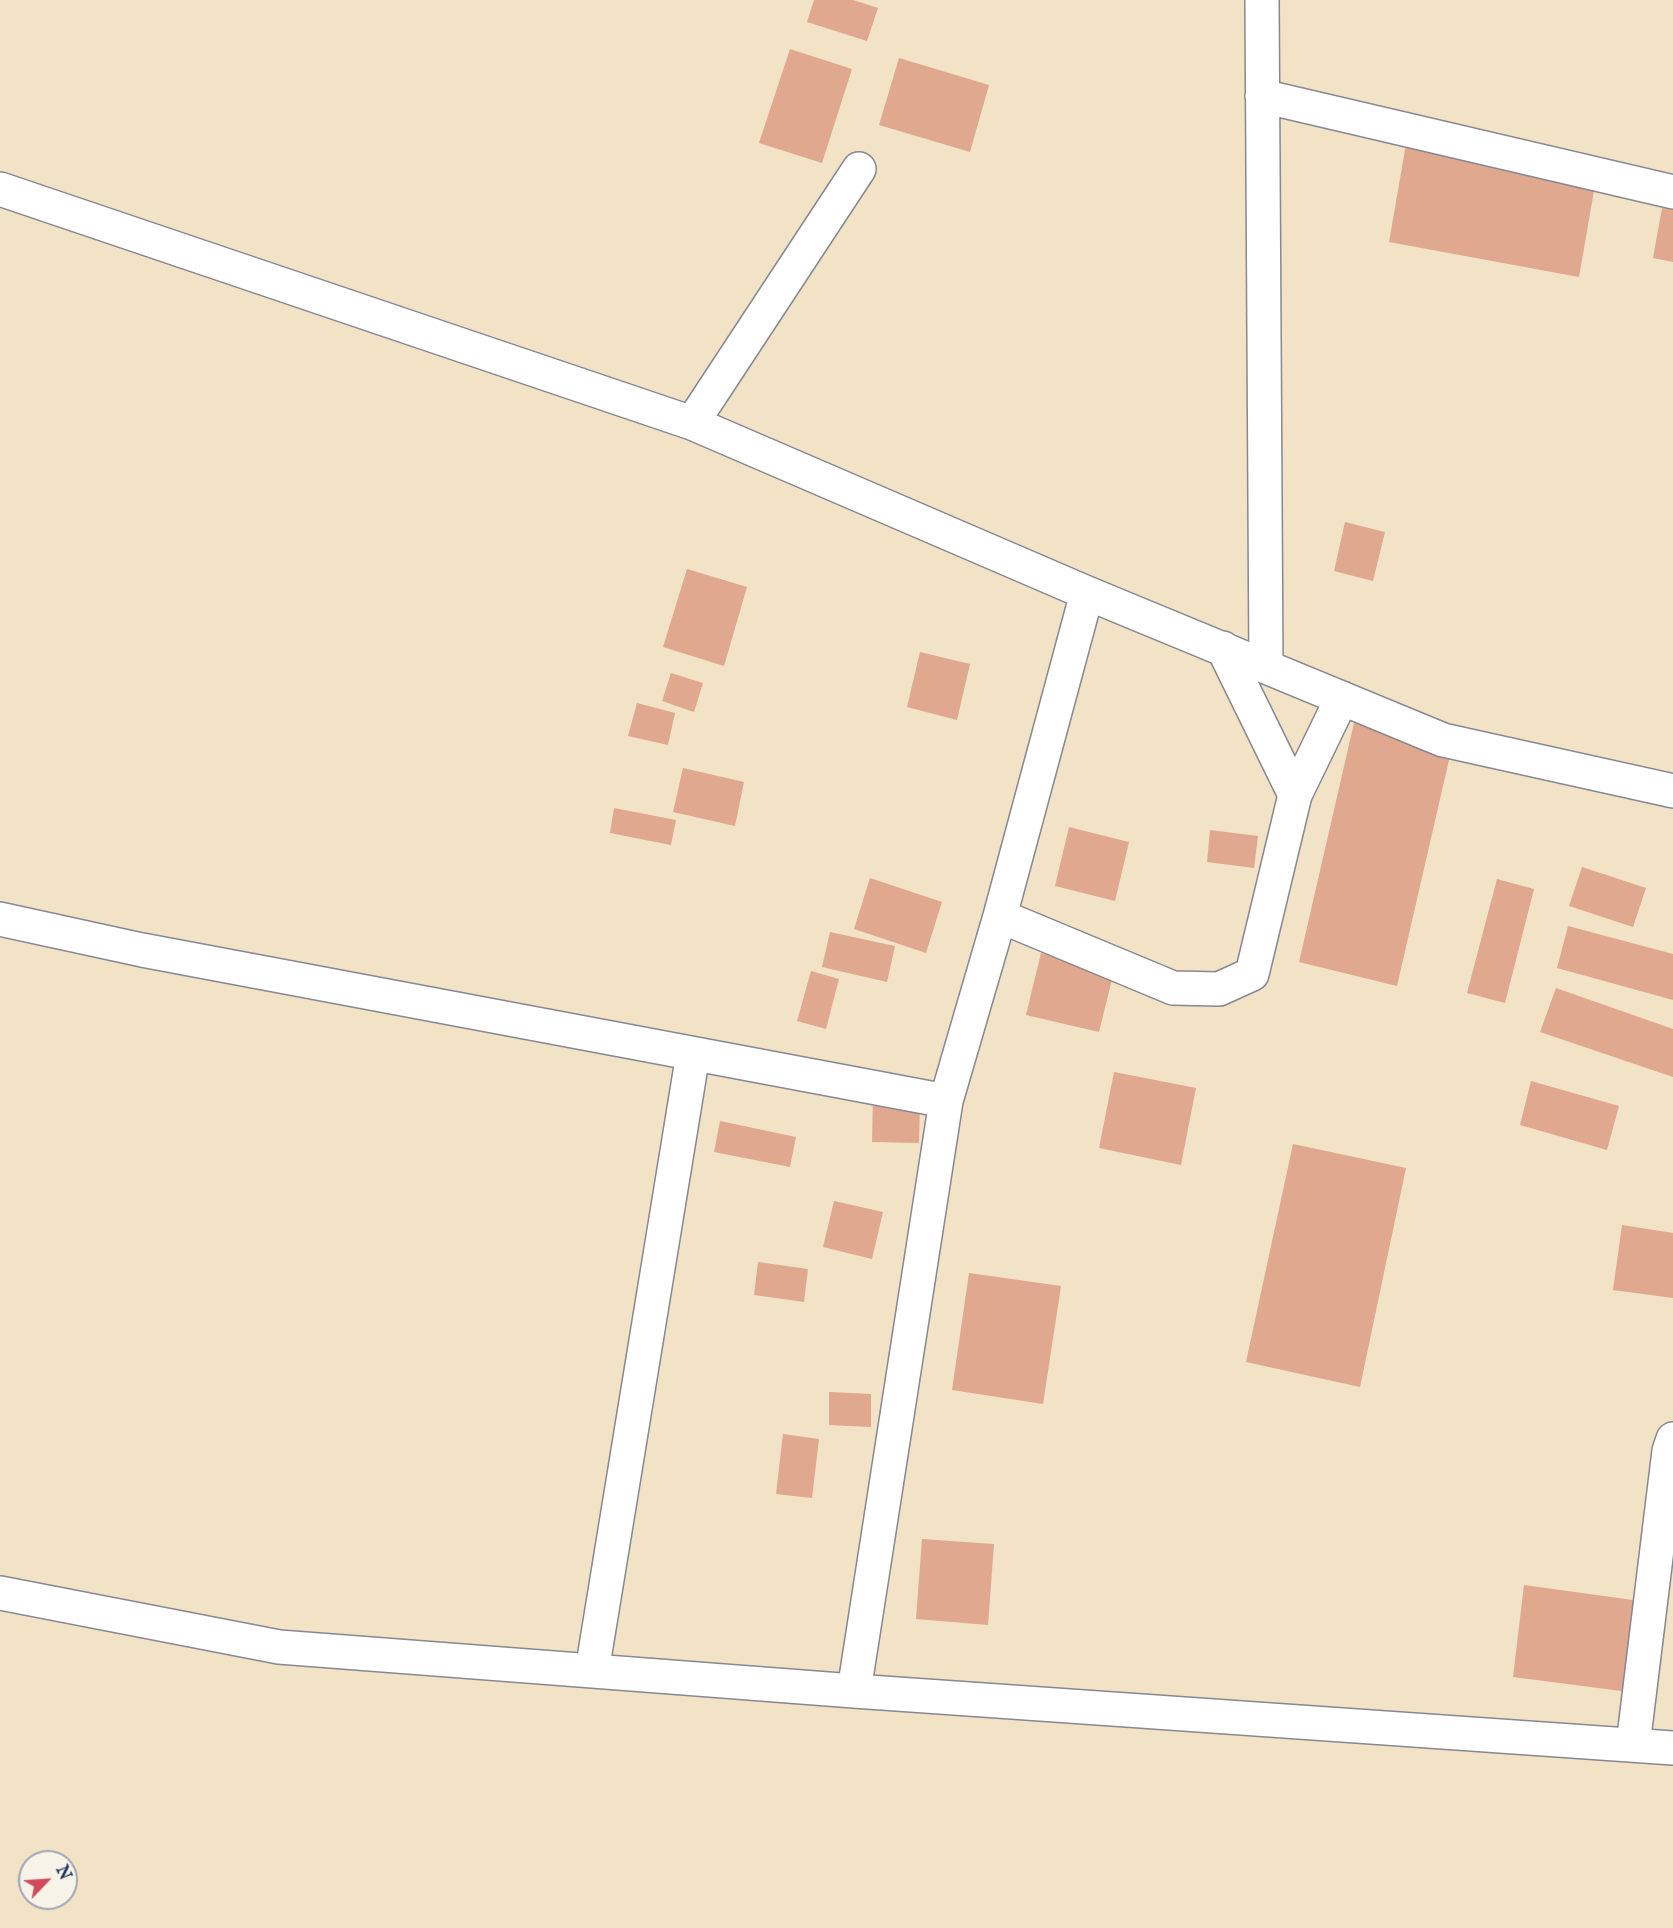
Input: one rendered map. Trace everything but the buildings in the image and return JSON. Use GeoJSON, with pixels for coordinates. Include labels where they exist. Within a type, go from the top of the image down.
{"type":"FeatureCollection","features":[{"type":"Feature","properties":{"kind":"street"},"geometry":{"type":"LineString","coordinates":[[1262,0],[1266,667]]}},
{"type":"Feature","properties":{"kind":"street"},"geometry":{"type":"LineString","coordinates":[[1262,96],[1673,192]]}},
{"type":"Feature","properties":{"kind":"street"},"geometry":{"type":"LineString","coordinates":[[692,423],[859,169]]}},
{"type":"Feature","properties":{"kind":"street"},"geometry":{"type":"LineString","coordinates":[[0,189],[692,423],[1087,593],[1443,740],[1673,791]]}},
{"type":"Feature","properties":{"kind":"street"},"geometry":{"type":"LineString","coordinates":[[854,1691],[946,1101],[1000,916],[1087,593]]}},
{"type":"Feature","properties":{"kind":"street"},"geometry":{"type":"LineString","coordinates":[[1223,648],[1294,795]]}},
{"type":"Feature","properties":{"kind":"street"},"geometry":{"type":"LineString","coordinates":[[1000,916],[1173,988],[1219,989],[1252,974],[1294,795],[1342,698]]}},
{"type":"Feature","properties":{"kind":"street"},"geometry":{"type":"LineString","coordinates":[[0,919],[142,950],[946,1101]]}},
{"type":"Feature","properties":{"kind":"street"},"geometry":{"type":"LineString","coordinates":[[592,1671],[693,1054]]}},
{"type":"Feature","properties":{"kind":"street"},"geometry":{"type":"LineString","coordinates":[[1633,1745],[1669,1451],[1673,1439]]}},
{"type":"Feature","properties":{"kind":"street"},"geometry":{"type":"LineString","coordinates":[[0,1593],[279,1647],[854,1691],[1673,1748]]}}]}
